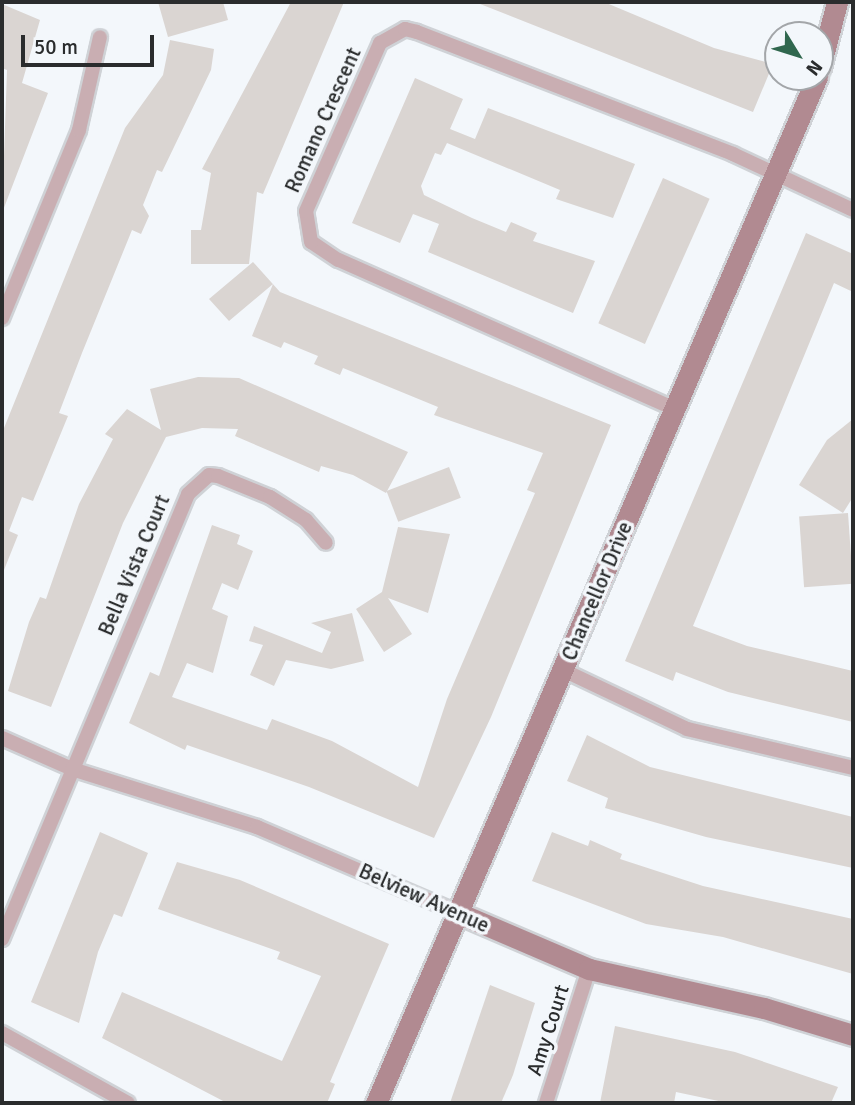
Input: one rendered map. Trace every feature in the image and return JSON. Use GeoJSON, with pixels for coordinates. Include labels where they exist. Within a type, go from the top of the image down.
{"type":"FeatureCollection","features":[{"type":"Feature","properties":{"kind":"street"},"geometry":{"type":"LineString","coordinates":[[832,21],[837,2]]}},
{"type":"Feature","properties":{"kind":"street","name":"Romano Crescent"},"geometry":{"type":"LineString","coordinates":[[674,409],[338,260],[311,242],[306,211],[380,43],[405,29],[416,32],[779,174]]}},
{"type":"Feature","properties":{"kind":"street"},"geometry":{"type":"LineString","coordinates":[[2,318],[79,130],[100,37]]}},
{"type":"Feature","properties":{"kind":"street","name":"Chancellor Drive"},"geometry":{"type":"LineString","coordinates":[[376,1103],[674,409],[779,174],[812,91]]}},
{"type":"Feature","properties":{"kind":"street"},"geometry":{"type":"LineString","coordinates":[[779,174],[853,210]]}},
{"type":"Feature","properties":{"kind":"street","name":"Bella Vista Court"},"geometry":{"type":"LineString","coordinates":[[2,939],[188,494],[201,480],[218,476],[270,497],[306,520],[326,543]]}},
{"type":"Feature","properties":{"kind":"street"},"geometry":{"type":"LineString","coordinates":[[563,670],[687,729],[853,768]]}},
{"type":"Feature","properties":{"kind":"street","name":"Belview Avenue"},"geometry":{"type":"LineString","coordinates":[[2,738],[72,769],[257,827],[589,969],[764,1007],[853,1035]]}},
{"type":"Feature","properties":{"kind":"street","name":"Amy Court"},"geometry":{"type":"LineString","coordinates":[[546,1103],[589,969]]}},
{"type":"Feature","properties":{"kind":"street"},"geometry":{"type":"LineString","coordinates":[[2,1033],[128,1103]]}},
{"type":"Feature","properties":{"kind":"building"},"geometry":{"type":"Polygon","coordinates":[[[158,2],[223,2],[228,20],[168,37],[158,2]]]}},
{"type":"Feature","properties":{"kind":"building"},"geometry":{"type":"Polygon","coordinates":[[[291,2],[344,2],[263,194],[257,192],[249,264],[191,264],[191,230],[201,230],[211,173],[202,169],[291,2]]]}},
{"type":"Feature","properties":{"kind":"building"},"geometry":{"type":"Polygon","coordinates":[[[475,2],[604,2],[714,48],[764,62],[764,86],[753,112],[475,2]]]}},
{"type":"Feature","properties":{"kind":"building"},"geometry":{"type":"Polygon","coordinates":[[[2,4],[40,20],[22,83],[48,93],[2,213],[7,70],[2,68],[2,4]]]}},
{"type":"Feature","properties":{"kind":"building"},"geometry":{"type":"Polygon","coordinates":[[[170,40],[214,49],[211,70],[162,172],[157,170],[143,205],[149,216],[141,234],[132,230],[59,413],[68,416],[33,501],[22,497],[9,531],[18,535],[2,575],[2,433],[125,128],[163,75],[170,40]]]}},
{"type":"Feature","properties":{"kind":"building"},"geometry":{"type":"Polygon","coordinates":[[[415,78],[463,99],[450,129],[475,139],[488,108],[635,164],[613,218],[556,199],[560,190],[447,143],[441,155],[435,153],[421,186],[424,195],[472,218],[506,232],[511,222],[537,233],[533,241],[595,261],[573,313],[428,252],[439,224],[413,214],[400,243],[352,223],[415,78]]]}},
{"type":"Feature","properties":{"kind":"building"},"geometry":{"type":"Polygon","coordinates":[[[663,178],[710,199],[645,344],[598,323],[663,178]]]}},
{"type":"Feature","properties":{"kind":"building"},"geometry":{"type":"Polygon","coordinates":[[[806,233],[853,254],[853,292],[834,283],[693,626],[747,646],[853,671],[853,722],[728,692],[676,672],[673,681],[625,661],[806,233]]]}},
{"type":"Feature","properties":{"kind":"building"},"geometry":{"type":"Polygon","coordinates":[[[253,262],[273,284],[229,321],[209,299],[253,262]]]}},
{"type":"Feature","properties":{"kind":"building"},"geometry":{"type":"Polygon","coordinates":[[[273,284],[280,292],[611,425],[491,717],[434,838],[309,787],[187,745],[185,750],[129,723],[150,672],[159,676],[212,525],[240,535],[237,544],[253,551],[238,590],[222,583],[212,609],[228,616],[213,673],[187,663],[172,697],[267,730],[272,719],[332,741],[418,787],[447,699],[535,493],[527,490],[543,453],[434,415],[438,407],[343,368],[340,375],[314,364],[318,356],[284,342],[281,348],[252,336],[273,284]]]}},
{"type":"Feature","properties":{"kind":"building"},"geometry":{"type":"Polygon","coordinates":[[[198,377],[239,378],[408,452],[386,493],[353,475],[321,466],[319,472],[235,436],[238,429],[202,428],[166,437],[123,523],[51,707],[8,691],[29,622],[40,597],[46,599],[79,504],[113,439],[105,434],[127,409],[161,430],[150,389],[198,377]]]}},
{"type":"Feature","properties":{"kind":"building"},"geometry":{"type":"Polygon","coordinates":[[[853,419],[853,497],[843,513],[799,485],[827,440],[853,419]]]}},
{"type":"Feature","properties":{"kind":"building"},"geometry":{"type":"Polygon","coordinates":[[[449,467],[461,498],[398,522],[386,491],[449,467]]]}},
{"type":"Feature","properties":{"kind":"building"},"geometry":{"type":"Polygon","coordinates":[[[848,513],[853,584],[804,587],[799,516],[848,513]]]}},
{"type":"Feature","properties":{"kind":"building"},"geometry":{"type":"Polygon","coordinates":[[[398,527],[450,534],[428,613],[388,598],[412,634],[384,652],[356,609],[382,592],[398,527]]]}},
{"type":"Feature","properties":{"kind":"building"},"geometry":{"type":"Polygon","coordinates":[[[352,613],[364,661],[331,669],[286,660],[274,686],[250,675],[263,645],[249,641],[254,626],[322,653],[331,632],[311,623],[352,613]]]}},
{"type":"Feature","properties":{"kind":"building"},"geometry":{"type":"Polygon","coordinates":[[[587,735],[650,767],[853,817],[853,868],[706,837],[605,808],[608,798],[567,781],[587,735]]]}},
{"type":"Feature","properties":{"kind":"building"},"geometry":{"type":"Polygon","coordinates":[[[100,832],[148,853],[122,917],[114,914],[98,952],[79,1023],[31,1002],[100,832]]]}},
{"type":"Feature","properties":{"kind":"building"},"geometry":{"type":"Polygon","coordinates":[[[552,832],[588,846],[590,840],[622,854],[620,859],[703,886],[853,919],[853,974],[723,937],[646,924],[532,881],[552,832]]]}},
{"type":"Feature","properties":{"kind":"building"},"geometry":{"type":"Polygon","coordinates":[[[177,862],[240,880],[389,944],[330,1082],[335,1084],[327,1103],[227,1103],[102,1038],[122,992],[282,1061],[321,976],[277,959],[280,952],[158,909],[177,862]]]}},
{"type":"Feature","properties":{"kind":"building"},"geometry":{"type":"Polygon","coordinates":[[[490,985],[535,1003],[513,1075],[501,1103],[450,1103],[490,985]]]}},
{"type":"Feature","properties":{"kind":"building"},"geometry":{"type":"Polygon","coordinates":[[[615,1026],[735,1052],[838,1087],[831,1103],[728,1103],[676,1092],[674,1103],[600,1103],[615,1026]]]}}]}
